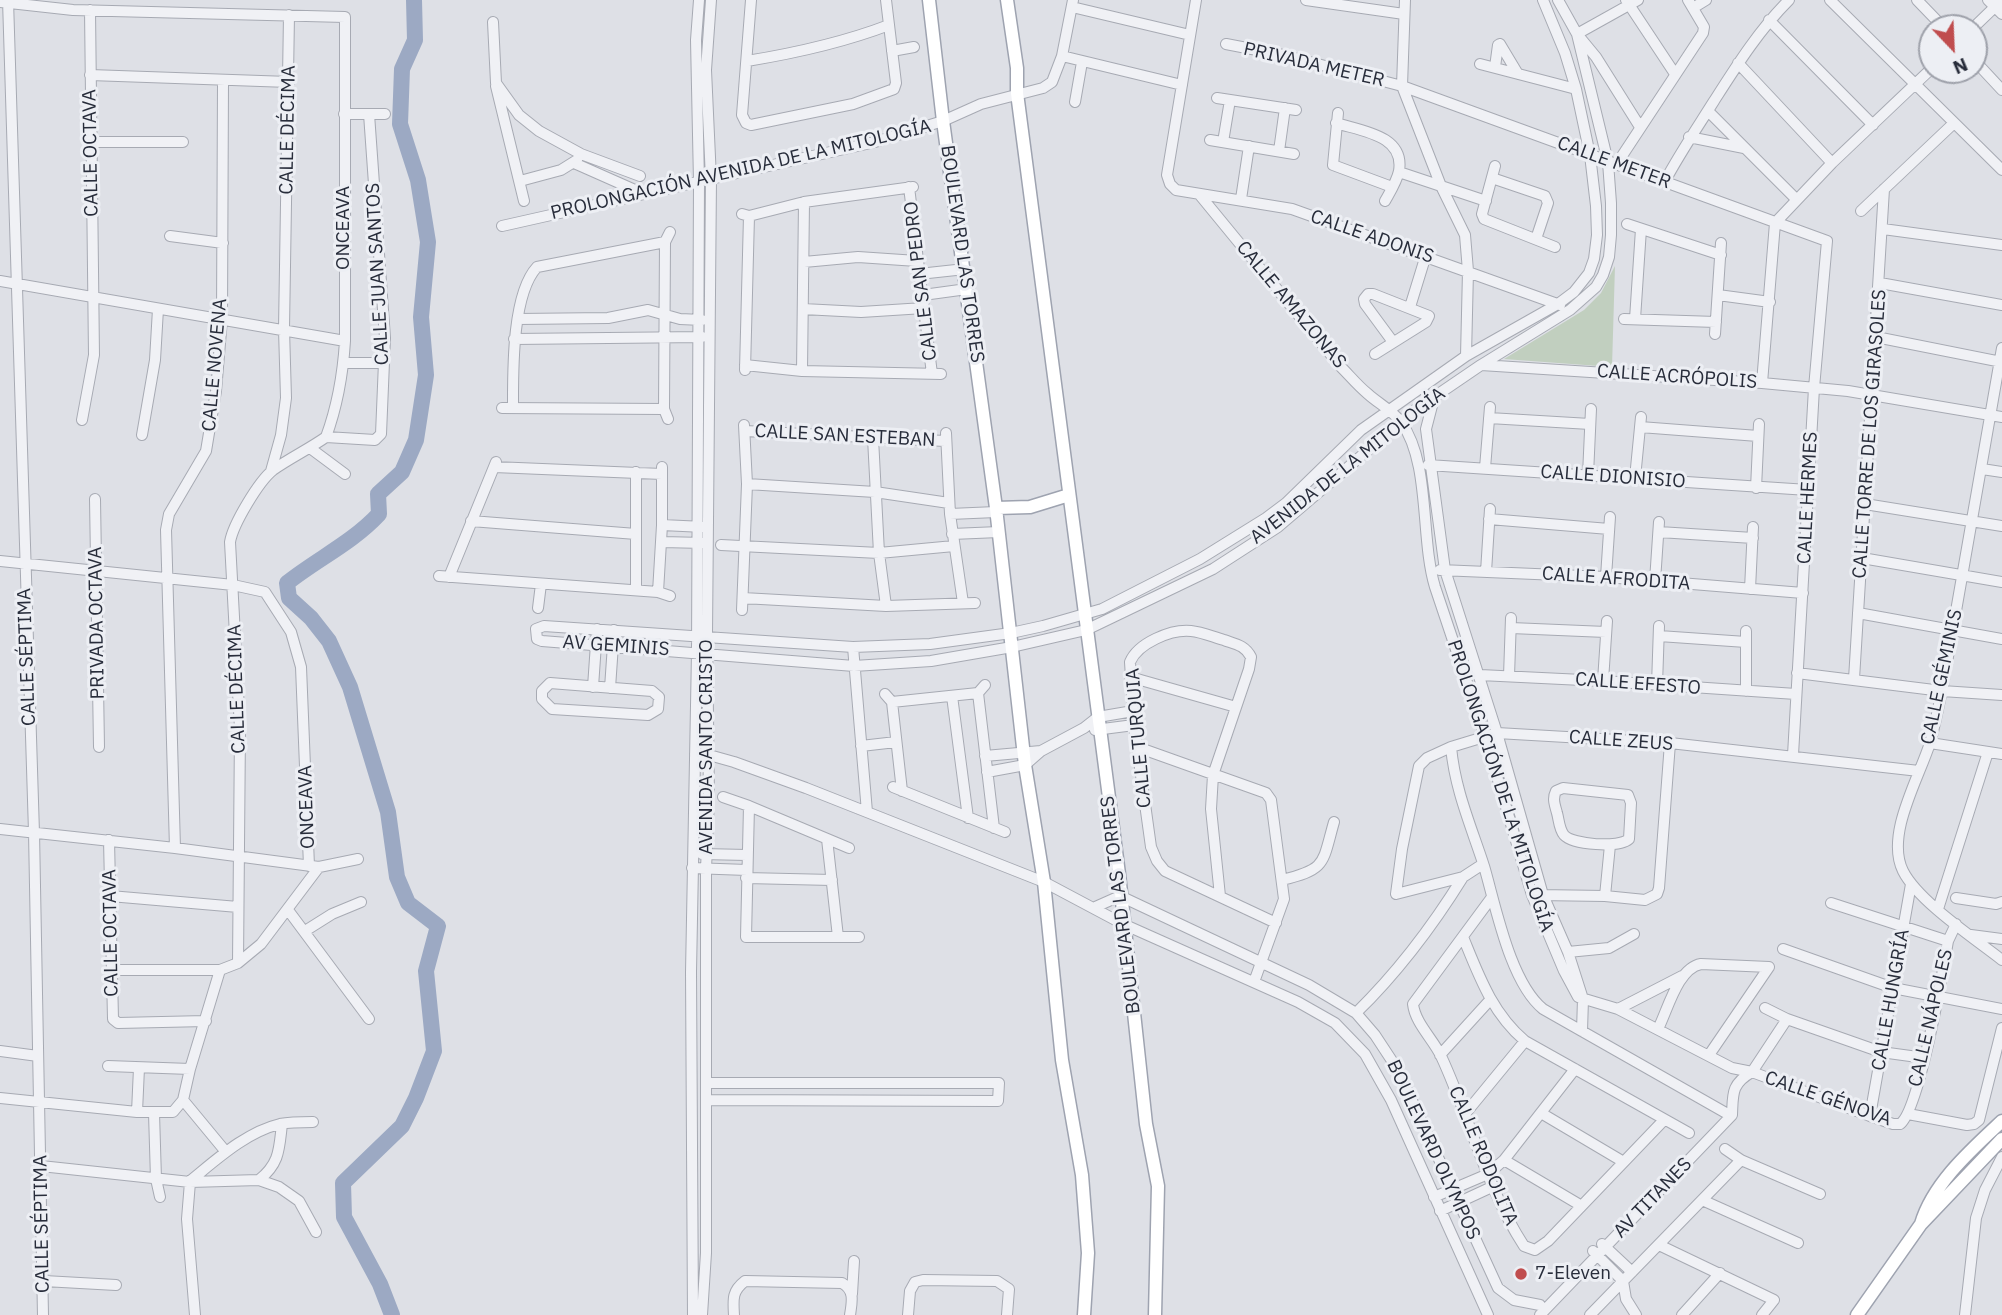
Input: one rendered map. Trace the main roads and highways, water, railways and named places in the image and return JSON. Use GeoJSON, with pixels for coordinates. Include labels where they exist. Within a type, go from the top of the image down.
{"type":"FeatureCollection","features":[{"type":"Feature","properties":{"kind":"main road","name":"BOULEVARD LAS TORRES"},"geometry":{"type":"LineString","coordinates":[[929,0],[999,531],[1025,759],[1044,882],[1062,1060],[1082,1175],[1088,1253],[1084,1315]]}},
{"type":"Feature","properties":{"kind":"main road","name":"BOULEVARD LAS TORRES"},"geometry":{"type":"LineString","coordinates":[[1007,0],[1099,724],[1146,1124],[1158,1186],[1155,1315]]}},
{"type":"Feature","properties":{"kind":"main road"},"geometry":{"type":"LineString","coordinates":[[996,510],[1030,507],[1069,495]]}},
{"type":"Feature","properties":{"kind":"main road"},"geometry":{"type":"LineString","coordinates":[[1921,1224],[1926,1206],[1946,1180],[2002,1121]]}},
{"type":"Feature","properties":{"kind":"main road"},"geometry":{"type":"LineString","coordinates":[[1857,1315],[1921,1224],[2002,1139]]}},
{"type":"Feature","properties":{"kind":"waterway"},"geometry":{"type":"LineString","coordinates":[[392,1315],[380,1284],[344,1217],[343,1183],[402,1126],[434,1051],[426,971],[438,926],[408,903],[397,877],[388,812],[350,687],[329,641],[311,618],[289,598],[287,583],[357,534],[379,514],[378,494],[402,472],[416,440],[426,375],[421,317],[428,242],[418,180],[400,124],[402,69],[415,40],[414,0]]}},
{"type":"Feature","properties":{"kind":"place","name":"7-Eleven"},"geometry":{"type":"Point","coordinates":[1521,1274]}}]}
